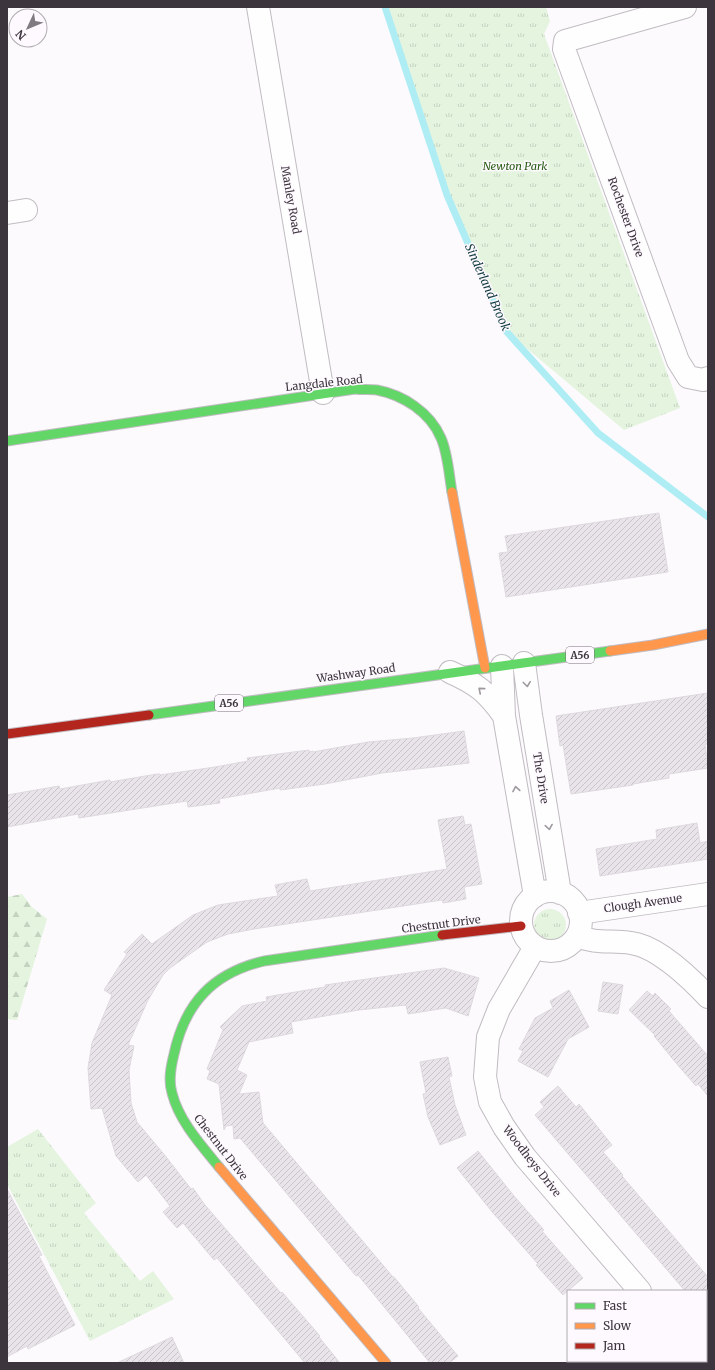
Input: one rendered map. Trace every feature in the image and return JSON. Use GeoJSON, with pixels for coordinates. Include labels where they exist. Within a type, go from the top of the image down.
{"type":"FeatureCollection","features":[{"type":"Feature","properties":{"kind":"main road","name":"Langdale Road"},"geometry":{"type":"LineString","coordinates":[[7,441],[323,393],[377,390],[399,396],[419,408],[432,422],[441,437],[493,667]]}},
{"type":"Feature","properties":{"kind":"main road","name":"Washway Road"},"geometry":{"type":"LineString","coordinates":[[7,734],[653,645],[708,634]]}},
{"type":"Feature","properties":{"kind":"main road","name":"Chestnut Drive"},"geometry":{"type":"LineString","coordinates":[[386,1363],[197,1140],[182,1116],[171,1091],[170,1073],[180,1029],[192,1006],[210,986],[227,975],[246,966],[283,958],[460,932],[521,926]]}},
{"type":"Feature","properties":{"kind":"street","name":"Manley Road"},"geometry":{"type":"LineString","coordinates":[[258,7],[323,393]]}},
{"type":"Feature","properties":{"kind":"street","name":"Rochester Drive"},"geometry":{"type":"LineString","coordinates":[[685,7],[565,41],[564,49],[678,361],[688,377],[705,379]]}},
{"type":"Feature","properties":{"kind":"street","name":"The Drive"},"geometry":{"type":"LineString","coordinates":[[524,663],[560,893]]}},
{"type":"Feature","properties":{"kind":"street"},"geometry":{"type":"LineString","coordinates":[[493,667],[504,716],[535,896]]}},
{"type":"Feature","properties":{"kind":"street"},"geometry":{"type":"LineString","coordinates":[[450,672],[477,686],[491,698],[504,716]]}},
{"type":"Feature","properties":{"kind":"street"},"geometry":{"type":"LineString","coordinates":[[543,892],[560,893],[569,898],[576,905],[580,921],[577,936],[566,947],[550,951],[535,947],[528,941],[521,926],[521,918],[523,910],[528,902],[535,896],[543,892]]}},
{"type":"Feature","properties":{"kind":"street","name":"Clough Avenue"},"geometry":{"type":"LineString","coordinates":[[579,913],[708,894]]}},
{"type":"Feature","properties":{"kind":"street"},"geometry":{"type":"LineString","coordinates":[[577,936],[587,940],[633,943],[651,950],[671,964],[708,997]]}},
{"type":"Feature","properties":{"kind":"street","name":"Woodheys Drive"},"geometry":{"type":"LineString","coordinates":[[535,947],[499,1009],[488,1037],[485,1077],[490,1102],[504,1127],[525,1157],[639,1290]]}},
{"type":"Feature","properties":{"kind":"green space","name":"Newton Park"},"geometry":{"type":"Polygon","coordinates":[[[385,7],[546,7],[550,21],[544,34],[680,408],[624,430],[506,331],[447,195],[385,7]]]}},
{"type":"Feature","properties":{"kind":"green space"},"geometry":{"type":"Polygon","coordinates":[[[22,894],[32,907],[47,919],[17,1020],[7,1019],[7,897],[22,894]]]}},
{"type":"Feature","properties":{"kind":"green space"},"geometry":{"type":"Polygon","coordinates":[[[547,909],[553,909],[563,916],[566,925],[565,931],[559,938],[553,941],[547,941],[537,934],[534,928],[534,922],[541,912],[547,909]]]}},
{"type":"Feature","properties":{"kind":"green space"},"geometry":{"type":"Polygon","coordinates":[[[38,1129],[96,1203],[84,1213],[140,1281],[153,1271],[174,1299],[90,1341],[7,1184],[7,1147],[38,1129]]]}},
{"type":"Feature","properties":{"kind":"building"},"geometry":{"type":"Polygon","coordinates":[[[659,513],[668,572],[506,597],[499,553],[508,552],[505,536],[659,513]]]}},
{"type":"Feature","properties":{"kind":"building"},"geometry":{"type":"Polygon","coordinates":[[[708,693],[708,744],[705,744],[708,768],[669,774],[669,778],[633,785],[571,794],[563,745],[560,746],[556,716],[708,693]]]}},
{"type":"Feature","properties":{"kind":"building"},"geometry":{"type":"Polygon","coordinates":[[[464,731],[469,763],[382,773],[325,784],[280,790],[280,788],[219,799],[220,803],[188,807],[187,801],[79,818],[78,814],[7,827],[7,795],[59,786],[60,789],[110,780],[110,782],[157,774],[160,775],[215,767],[248,761],[247,758],[309,750],[309,752],[313,752],[368,742],[464,731]]]}},
{"type":"Feature","properties":{"kind":"building"},"geometry":{"type":"Polygon","coordinates":[[[463,816],[465,825],[471,824],[482,884],[464,887],[466,899],[443,903],[442,900],[254,929],[228,934],[207,942],[170,968],[163,975],[148,1000],[128,1045],[134,1046],[129,1070],[131,1103],[137,1122],[191,1189],[193,1188],[205,1205],[320,1336],[319,1337],[340,1363],[305,1363],[217,1258],[214,1260],[183,1223],[177,1228],[163,1212],[170,1206],[146,1175],[138,1182],[116,1156],[102,1108],[91,1109],[88,1068],[92,1043],[112,995],[104,990],[127,954],[124,952],[142,934],[152,944],[193,915],[218,905],[278,896],[275,885],[307,879],[310,891],[447,869],[438,820],[463,816]]]}},
{"type":"Feature","properties":{"kind":"building"},"geometry":{"type":"Polygon","coordinates":[[[697,823],[700,843],[708,841],[708,859],[600,876],[596,849],[657,839],[656,830],[697,823]]]}},
{"type":"Feature","properties":{"kind":"building"},"geometry":{"type":"Polygon","coordinates":[[[444,968],[479,978],[468,1016],[446,1008],[408,1014],[406,1005],[359,1010],[291,1022],[293,1033],[249,1042],[237,1070],[247,1075],[239,1094],[259,1092],[263,1123],[394,1277],[458,1356],[449,1363],[430,1363],[358,1275],[356,1276],[240,1138],[234,1139],[233,1125],[226,1126],[224,1130],[219,1084],[207,1079],[210,1071],[207,1069],[223,1030],[220,1027],[242,1006],[267,1001],[266,997],[325,987],[325,985],[444,968]]]}},
{"type":"Feature","properties":{"kind":"building"},"geometry":{"type":"Polygon","coordinates":[[[603,982],[623,985],[618,1014],[598,1011],[603,982]]]}},
{"type":"Feature","properties":{"kind":"building"},"geometry":{"type":"Polygon","coordinates":[[[569,990],[589,1027],[568,1039],[548,1077],[518,1061],[523,1051],[519,1049],[535,1018],[553,1008],[550,1001],[569,990]]]}},
{"type":"Feature","properties":{"kind":"building"},"geometry":{"type":"Polygon","coordinates":[[[647,991],[653,996],[655,993],[671,1009],[669,1011],[708,1056],[708,1096],[698,1084],[696,1086],[676,1063],[654,1036],[655,1035],[629,1010],[647,991]]]}},
{"type":"Feature","properties":{"kind":"building"},"geometry":{"type":"Polygon","coordinates":[[[448,1057],[452,1076],[449,1077],[455,1105],[466,1135],[440,1145],[428,1117],[423,1094],[426,1093],[420,1062],[448,1057]]]}},
{"type":"Feature","properties":{"kind":"building"},"geometry":{"type":"Polygon","coordinates":[[[558,1086],[576,1107],[579,1104],[612,1145],[603,1152],[708,1277],[708,1291],[684,1290],[535,1115],[544,1107],[540,1102],[558,1086]]]}},
{"type":"Feature","properties":{"kind":"building"},"geometry":{"type":"Polygon","coordinates":[[[478,1151],[514,1196],[544,1230],[542,1231],[583,1278],[567,1290],[563,1295],[536,1265],[538,1264],[493,1213],[457,1168],[478,1151]]]}},
{"type":"Feature","properties":{"kind":"building"},"geometry":{"type":"Polygon","coordinates":[[[7,1189],[42,1255],[39,1256],[75,1325],[28,1349],[27,1346],[7,1357],[7,1189]]]}},
{"type":"Feature","properties":{"kind":"building"},"geometry":{"type":"Polygon","coordinates":[[[172,1337],[184,1363],[117,1363],[172,1337]]]}},
{"type":"Feature","properties":{"kind":"waterway","name":"Sinderland Brook"},"geometry":{"type":"LineString","coordinates":[[385,7],[447,195],[506,331],[598,433],[708,517]]}},
{"type":"Feature","properties":{"kind":"traffic: fast"},"geometry":{"type":"LineString","coordinates":[[7,441],[355,389],[377,390],[387,392],[415,406],[430,420],[443,444],[447,458],[452,492]]}},
{"type":"Feature","properties":{"kind":"traffic: fast"},"geometry":{"type":"LineString","coordinates":[[149,715],[610,651]]}},
{"type":"Feature","properties":{"kind":"traffic: fast"},"geometry":{"type":"LineString","coordinates":[[219,1167],[185,1123],[175,1103],[170,1083],[170,1073],[179,1036],[194,1005],[204,993],[216,982],[230,973],[246,966],[264,961],[442,935]]}},
{"type":"Feature","properties":{"kind":"traffic: slow"},"geometry":{"type":"LineString","coordinates":[[452,492],[485,668]]}},
{"type":"Feature","properties":{"kind":"traffic: slow"},"geometry":{"type":"LineString","coordinates":[[610,651],[653,645],[708,634]]}},
{"type":"Feature","properties":{"kind":"traffic: slow"},"geometry":{"type":"LineString","coordinates":[[219,1167],[386,1363]]}},
{"type":"Feature","properties":{"kind":"traffic: jam"},"geometry":{"type":"LineString","coordinates":[[7,734],[149,715]]}},
{"type":"Feature","properties":{"kind":"traffic: jam"},"geometry":{"type":"LineString","coordinates":[[442,935],[521,926]]}}]}
